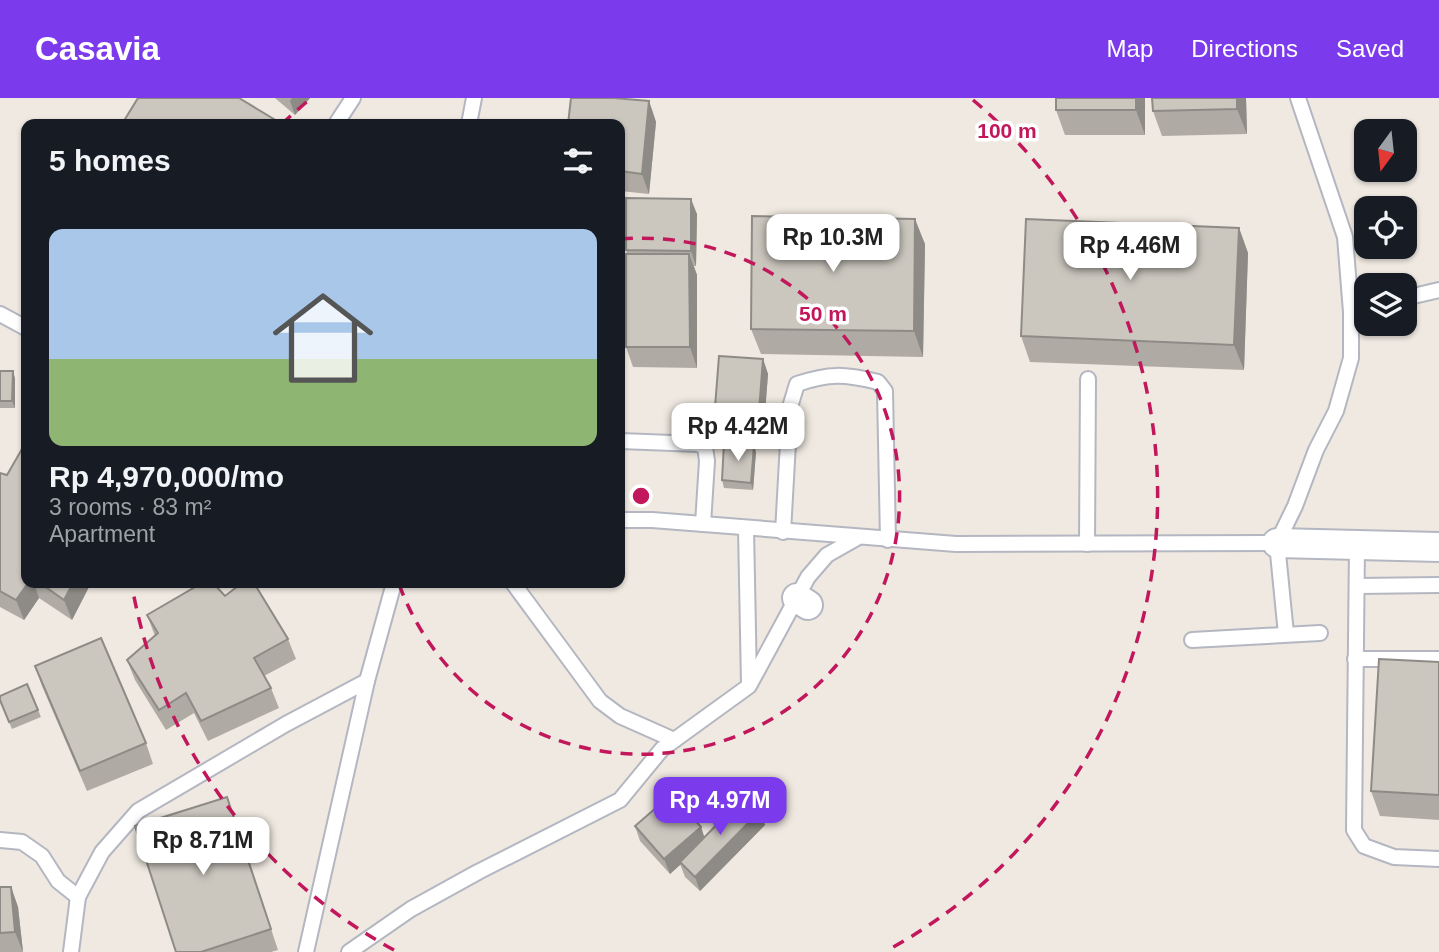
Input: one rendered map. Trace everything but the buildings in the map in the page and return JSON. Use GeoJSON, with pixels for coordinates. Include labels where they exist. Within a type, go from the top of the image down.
{"type":"FeatureCollection","features":[{"type":"Feature","properties":{"kind":"street"},"geometry":{"type":"LineString","coordinates":[[1277,543],[1439,547]]}},
{"type":"Feature","properties":{"kind":"lane"},"geometry":{"type":"LineString","coordinates":[[339,119],[354,98]]}},
{"type":"Feature","properties":{"kind":"lane"},"geometry":{"type":"LineString","coordinates":[[470,119],[474,98]]}},
{"type":"Feature","properties":{"kind":"lane"},"geometry":{"type":"LineString","coordinates":[[1286,634],[1277,543],[1336,411],[1352,358],[1345,237],[1298,98]]}},
{"type":"Feature","properties":{"kind":"lane"},"geometry":{"type":"LineString","coordinates":[[1417,295],[1439,290]]}},
{"type":"Feature","properties":{"kind":"lane"},"geometry":{"type":"LineString","coordinates":[[0,314],[21,325]]}},
{"type":"Feature","properties":{"kind":"lane"},"geometry":{"type":"LineString","coordinates":[[783,531],[790,407],[797,384],[824,376],[851,376],[878,382],[885,391],[888,540]]}},
{"type":"Feature","properties":{"kind":"lane"},"geometry":{"type":"LineString","coordinates":[[1087,544],[1088,379]]}},
{"type":"Feature","properties":{"kind":"lane"},"geometry":{"type":"LineString","coordinates":[[625,441],[698,444],[705,447],[707,461],[703,524]]}},
{"type":"Feature","properties":{"kind":"lane"},"geometry":{"type":"LineString","coordinates":[[625,520],[956,544],[1277,543]]}},
{"type":"Feature","properties":{"kind":"lane"},"geometry":{"type":"LineString","coordinates":[[746,528],[749,686]]}},
{"type":"Feature","properties":{"kind":"lane"},"geometry":{"type":"LineString","coordinates":[[349,952],[433,897],[620,800],[662,748],[749,686],[803,602],[808,577],[827,555],[857,538]]}},
{"type":"Feature","properties":{"kind":"lane"},"geometry":{"type":"LineString","coordinates":[[1357,545],[1353,830],[1364,846],[1394,857],[1439,859]]}},
{"type":"Feature","properties":{"kind":"lane"},"geometry":{"type":"LineString","coordinates":[[1357,586],[1439,585]]}},
{"type":"Feature","properties":{"kind":"lane"},"geometry":{"type":"LineString","coordinates":[[306,952],[367,681],[393,588]]}},
{"type":"Feature","properties":{"kind":"lane"},"geometry":{"type":"LineString","coordinates":[[517,588],[600,701],[620,716],[674,740]]}},
{"type":"Feature","properties":{"kind":"lane"},"geometry":{"type":"LineString","coordinates":[[1192,640],[1320,633]]}},
{"type":"Feature","properties":{"kind":"lane"},"geometry":{"type":"LineString","coordinates":[[1355,659],[1439,660]]}},
{"type":"Feature","properties":{"kind":"lane"},"geometry":{"type":"LineString","coordinates":[[71,952],[78,897],[102,852],[138,811],[286,724],[367,681]]}},
{"type":"Feature","properties":{"kind":"lane"},"geometry":{"type":"LineString","coordinates":[[0,840],[22,842],[42,856],[58,881],[78,897]]}}]}
